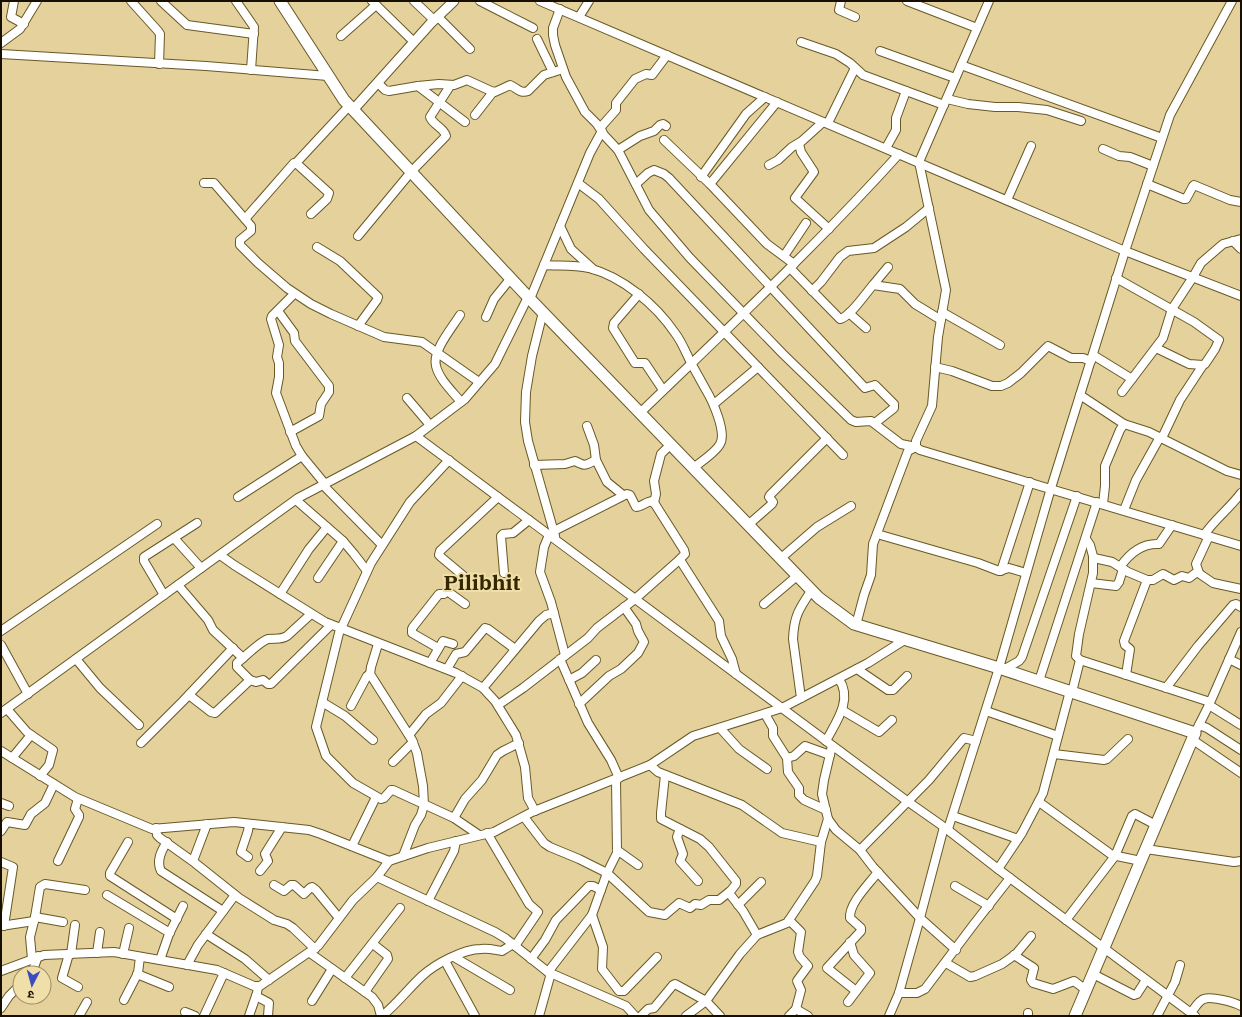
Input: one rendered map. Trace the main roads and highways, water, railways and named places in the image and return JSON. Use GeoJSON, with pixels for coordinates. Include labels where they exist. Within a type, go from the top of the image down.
{"type":"FeatureCollection","features":[{"type":"Feature","properties":{"kind":"main road"},"geometry":{"type":"LineString","coordinates":[[280,1],[328,76],[351,108],[543,312],[819,598],[856,624],[1001,669],[1195,733],[1075,1016]]}},
{"type":"Feature","properties":{"kind":"district","name":"Pilibhit"},"geometry":{"type":"Point","coordinates":[482,583]}}]}
